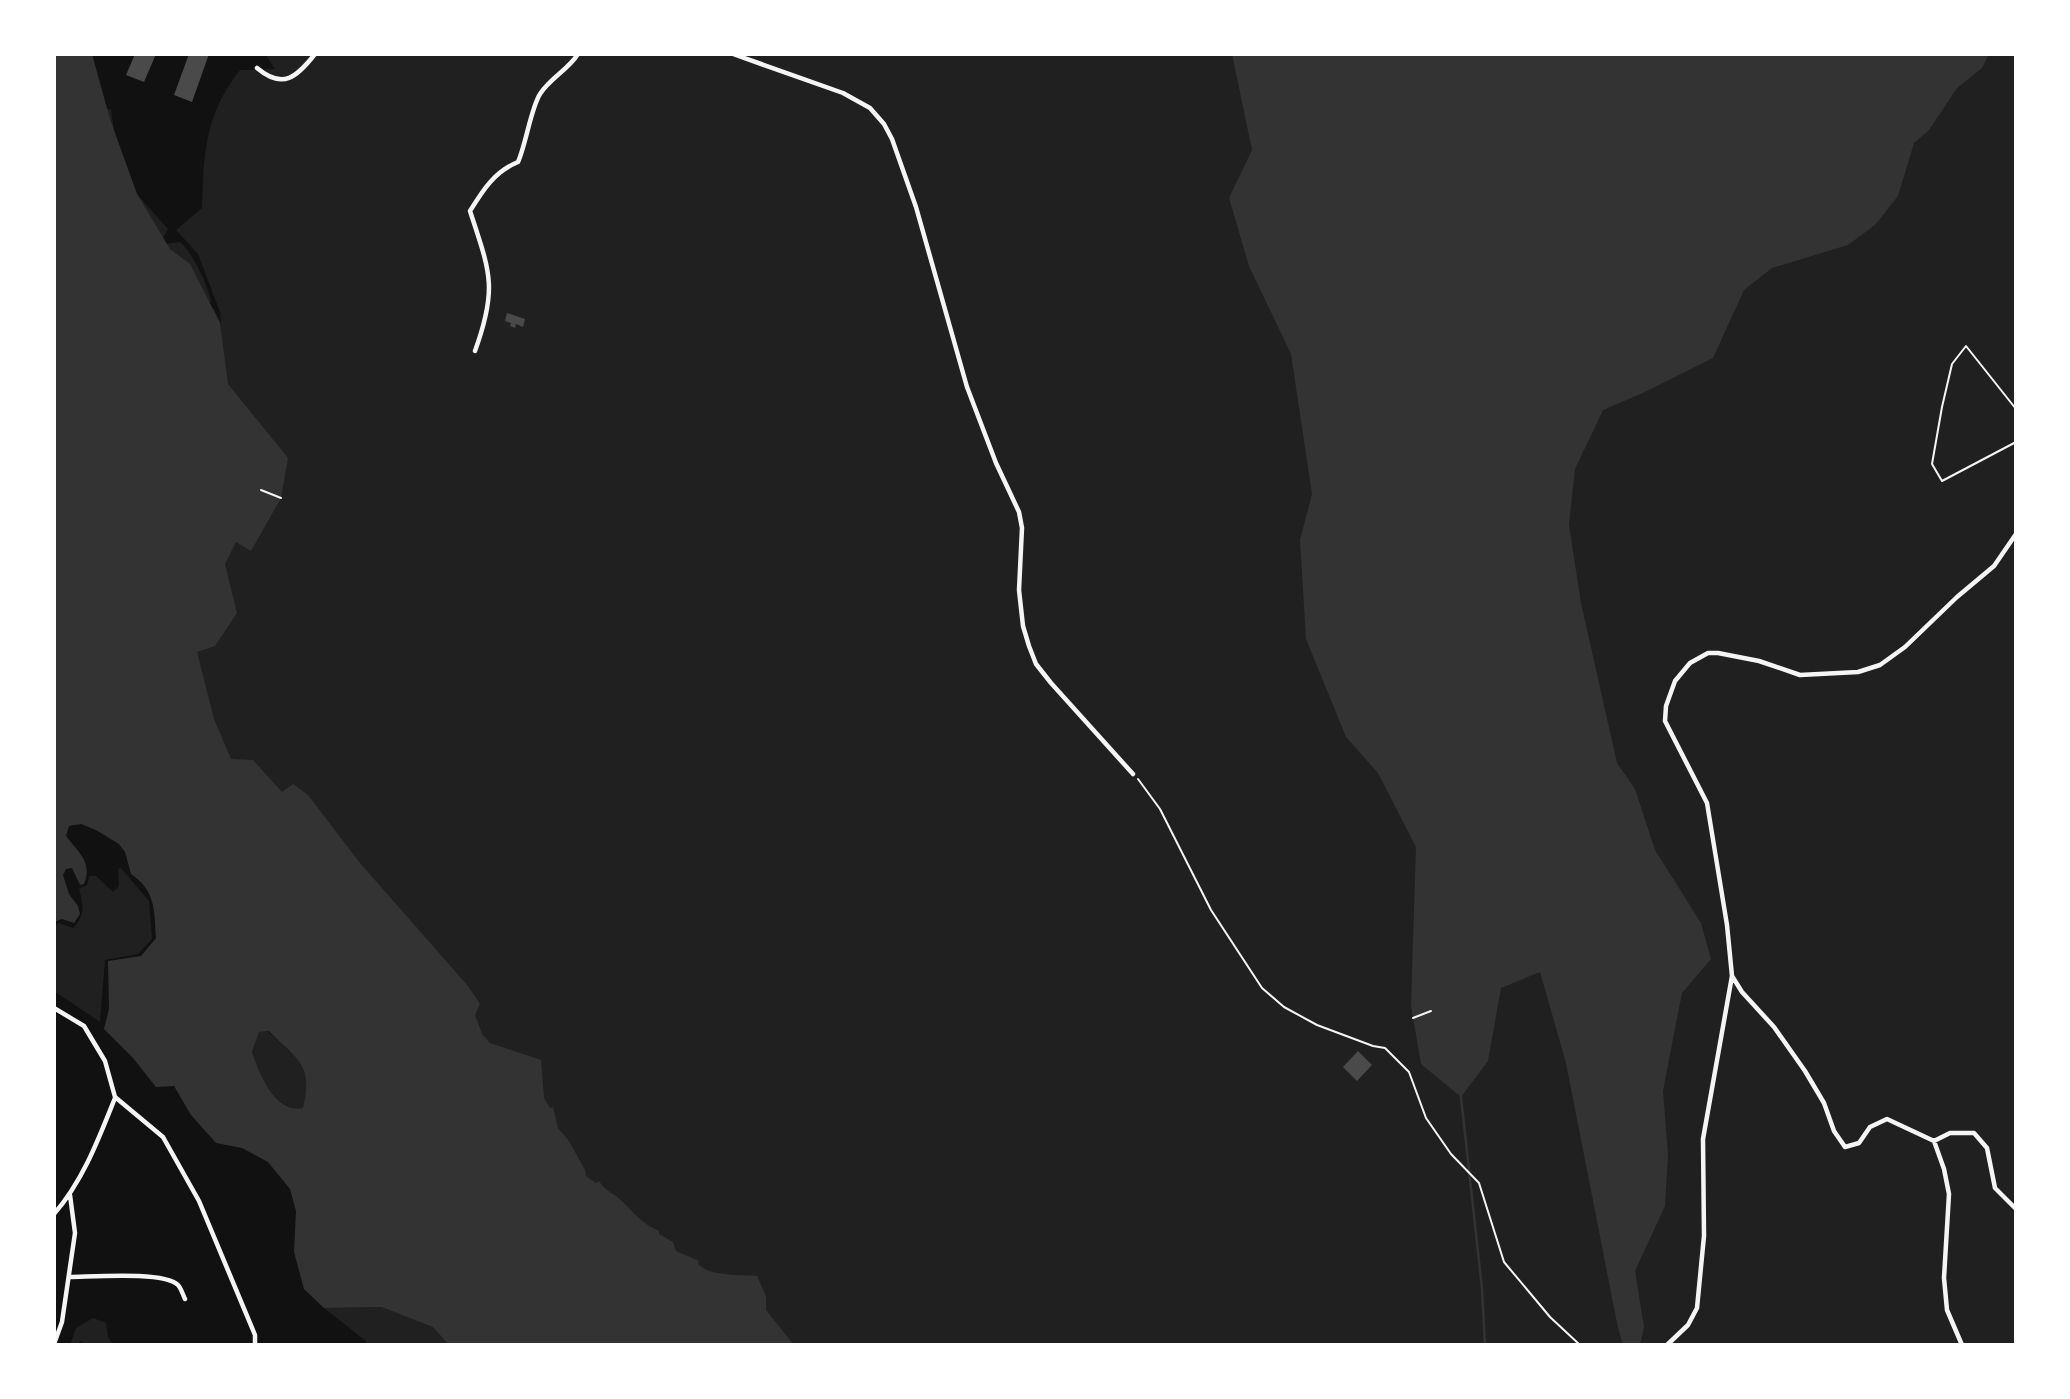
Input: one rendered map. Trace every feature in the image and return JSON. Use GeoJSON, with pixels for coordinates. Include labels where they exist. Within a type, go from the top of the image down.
{"type":"FeatureCollection","features":[{"type":"Feature","properties":{"kind":"street"},"geometry":{"type":"LineString","coordinates":[[257,68],[269,78],[279,81],[299,72],[315,54]]}},
{"type":"Feature","properties":{"kind":"street"},"geometry":{"type":"LineString","coordinates":[[475,351],[490,299],[485,254],[470,211],[491,178],[518,162],[538,96],[578,54]]}},
{"type":"Feature","properties":{"kind":"street"},"geometry":{"type":"LineString","coordinates":[[733,54],[850,96],[870,108],[884,124],[916,207],[967,387],[996,463],[1019,512],[1022,528],[1019,590],[1023,626],[1029,646],[1036,664],[1051,683],[1133,774]]}},
{"type":"Feature","properties":{"kind":"street"},"geometry":{"type":"LineString","coordinates":[[1667,1345],[1688,1325],[1697,1308],[1704,1237],[1703,1139],[1732,975],[1727,925],[1707,803],[1665,720],[1665,706],[1675,681],[1690,663],[1708,653],[1759,661],[1800,675],[1858,672],[1880,665],[1905,647],[1994,566],[2016,534]]}},
{"type":"Feature","properties":{"kind":"street"},"geometry":{"type":"LineString","coordinates":[[1732,975],[1742,992],[1774,1027],[1805,1071],[1824,1103],[1834,1131],[1845,1147],[1858,1143],[1870,1127],[1887,1119],[1934,1141],[1950,1194],[1944,1278],[1947,1310],[1962,1345]]}},
{"type":"Feature","properties":{"kind":"street"},"geometry":{"type":"LineString","coordinates":[[54,1008],[84,1026],[105,1061],[115,1097],[163,1137],[199,1200],[255,1335],[255,1345]]}},
{"type":"Feature","properties":{"kind":"street"},"geometry":{"type":"LineString","coordinates":[[54,1214],[70,1195],[115,1097]]}},
{"type":"Feature","properties":{"kind":"street"},"geometry":{"type":"LineString","coordinates":[[1934,1141],[1950,1133],[1974,1133],[1987,1148],[1995,1188],[2016,1209]]}},
{"type":"Feature","properties":{"kind":"street"},"geometry":{"type":"LineString","coordinates":[[54,1344],[62,1322],[75,1233],[70,1195]]}},
{"type":"Feature","properties":{"kind":"street"},"geometry":{"type":"LineString","coordinates":[[69,1277],[168,1279],[178,1285],[185,1299]]}},
{"type":"Feature","properties":{"kind":"lane"},"geometry":{"type":"LineString","coordinates":[[2016,409],[1966,346],[1952,364],[1932,464],[1941,481],[2016,442]]}},
{"type":"Feature","properties":{"kind":"path"},"geometry":{"type":"LineString","coordinates":[[261,490],[281,498]]}},
{"type":"Feature","properties":{"kind":"path"},"geometry":{"type":"LineString","coordinates":[[1133,774],[1160,808],[1212,910],[1262,988],[1284,1007],[1317,1025],[1385,1048],[1409,1072],[1426,1118],[1451,1154],[1479,1183],[1504,1262],[1550,1317],[1580,1345]]}},
{"type":"Feature","properties":{"kind":"path"},"geometry":{"type":"LineString","coordinates":[[1413,1018],[1431,1011]]}},
{"type":"Feature","properties":{"kind":"shaded area"},"geometry":{"type":"Polygon","coordinates":[[[54,54],[105,108],[111,110],[114,130],[112,133],[127,183],[168,229],[162,240],[165,244],[180,242],[189,253],[199,269],[209,295],[211,301],[207,305],[214,309],[221,324],[220,312],[198,254],[176,230],[202,208],[205,152],[219,103],[240,70],[275,69],[265,54],[2016,54],[2016,1345],[366,1345],[366,1341],[324,1308],[382,1307],[484,1227],[209,843],[54,54]]]}},
{"type":"Feature","properties":{"kind":"shaded area"},"geometry":{"type":"Polygon","coordinates":[[[54,54],[92,54],[110,119],[137,194],[170,249],[190,264],[220,323],[228,384],[288,458],[281,498],[251,551],[236,542],[225,564],[237,613],[215,646],[197,652],[214,719],[231,759],[253,760],[282,792],[293,784],[308,795],[360,863],[468,986],[480,1004],[475,1015],[482,1034],[490,1043],[541,1060],[544,1098],[550,1108],[553,1107],[558,1128],[569,1141],[586,1176],[596,1183],[599,1181],[640,1219],[673,1242],[676,1251],[699,1261],[698,1264],[704,1268],[725,1274],[757,1276],[766,1296],[766,1310],[794,1345],[449,1345],[433,1327],[382,1307],[324,1308],[304,1289],[294,1252],[296,1211],[290,1189],[268,1162],[242,1148],[216,1143],[191,1115],[174,1086],[156,1087],[133,1058],[104,1029],[109,1009],[108,961],[141,956],[156,938],[154,910],[145,887],[131,874],[125,852],[119,844],[81,824],[69,826],[66,836],[85,863],[87,869],[84,884],[80,885],[72,868],[66,869],[63,875],[80,914],[74,923],[62,919],[54,922],[54,54]],[[269,1031],[259,1032],[252,1052],[259,1071],[276,1098],[293,1108],[303,1108],[306,1093],[304,1072],[295,1056],[269,1031]]]}},
{"type":"Feature","properties":{"kind":"shaded area"},"geometry":{"type":"Polygon","coordinates":[[[1232,54],[1989,54],[1982,68],[1957,88],[1929,130],[1914,143],[1898,196],[1875,225],[1848,245],[1772,268],[1744,290],[1713,358],[1603,410],[1575,469],[1569,525],[1581,603],[1617,763],[1635,789],[1655,850],[1701,923],[1711,959],[1682,993],[1663,1091],[1668,1155],[1665,1206],[1635,1271],[1644,1327],[1640,1345],[1623,1345],[1618,1328],[1566,1063],[1540,972],[1501,988],[1488,1061],[1461,1097],[1421,1064],[1411,1005],[1416,847],[1378,773],[1346,737],[1306,639],[1300,540],[1312,494],[1291,354],[1249,266],[1229,198],[1252,150],[1232,54]]]}},
{"type":"Feature","properties":{"kind":"shaded area"},"geometry":{"type":"Polygon","coordinates":[[[121,868],[149,901],[152,939],[138,954],[105,960],[100,1022],[54,991],[54,928],[58,923],[73,928],[80,919],[82,900],[79,889],[87,885],[89,876],[96,876],[113,892],[119,886],[118,869],[121,868]]]}},
{"type":"Feature","properties":{"kind":"shaded area"},"geometry":{"type":"Polygon","coordinates":[[[268,1031],[300,1063],[307,1081],[304,1108],[293,1108],[276,1098],[259,1071],[252,1052],[258,1032],[268,1031]]]}},
{"type":"Feature","properties":{"kind":"shaded area"},"geometry":{"type":"Polygon","coordinates":[[[93,1318],[106,1323],[108,1337],[113,1345],[86,1345],[80,1341],[78,1345],[70,1345],[76,1328],[93,1318]]]}},
{"type":"Feature","properties":{"kind":"building"},"geometry":{"type":"Polygon","coordinates":[[[135,54],[156,54],[144,82],[126,75],[135,54]]]}},
{"type":"Feature","properties":{"kind":"building"},"geometry":{"type":"Polygon","coordinates":[[[189,54],[209,54],[192,102],[174,95],[189,54]]]}},
{"type":"Feature","properties":{"kind":"building"},"geometry":{"type":"Polygon","coordinates":[[[507,313],[525,319],[523,327],[516,324],[515,328],[510,326],[511,323],[505,321],[507,313]]]}},
{"type":"Feature","properties":{"kind":"building"},"geometry":{"type":"Polygon","coordinates":[[[1358,1051],[1372,1065],[1357,1081],[1343,1067],[1358,1051]]]}},
{"type":"Feature","properties":{"kind":"waterway"},"geometry":{"type":"LineString","coordinates":[[1461,1097],[1482,1289],[1485,1345]]}}]}
